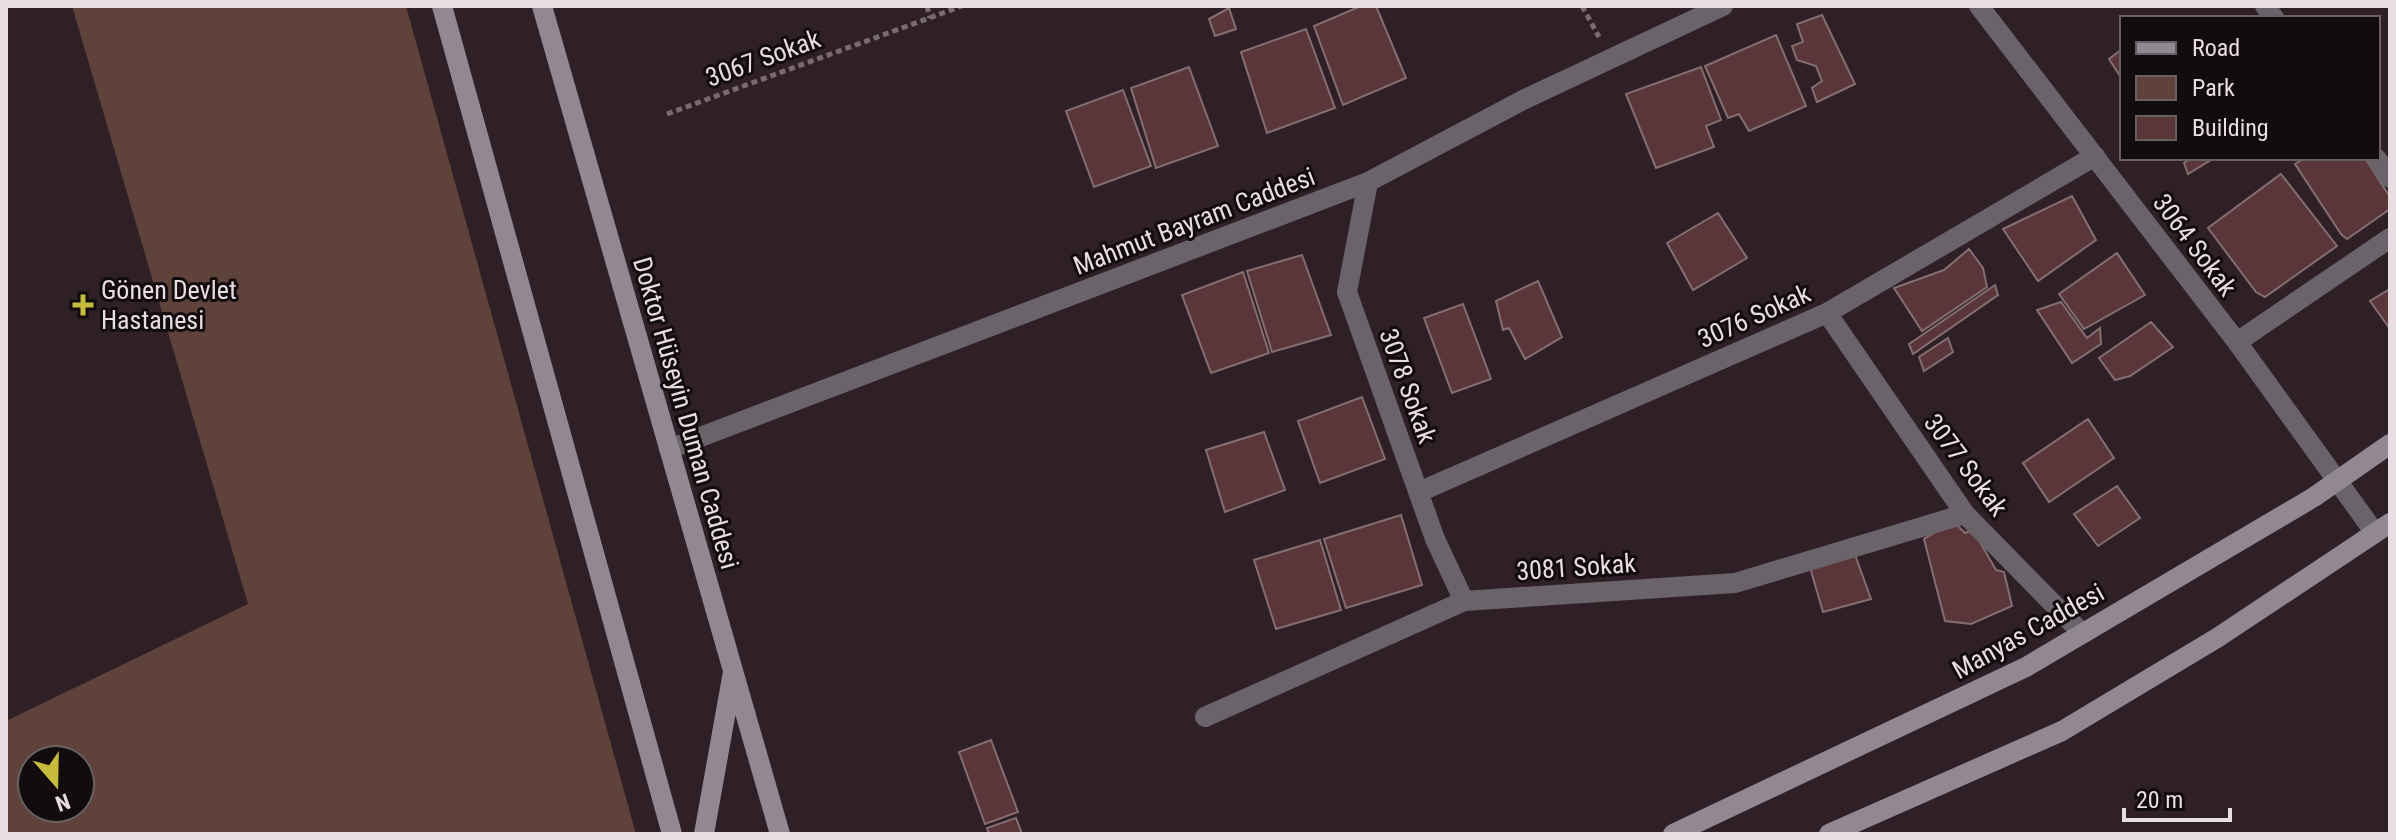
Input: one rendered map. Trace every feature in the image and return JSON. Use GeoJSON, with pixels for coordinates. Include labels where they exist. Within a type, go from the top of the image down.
{"type":"FeatureCollection","features":[{"type":"Feature","properties":{"kind":"main road"},"geometry":{"type":"LineString","coordinates":[[442,6],[672,834]]}},
{"type":"Feature","properties":{"kind":"main road","name":"Doktor Hüseyin Duman Caddesi"},"geometry":{"type":"LineString","coordinates":[[542,6],[780,834]]}},
{"type":"Feature","properties":{"kind":"main road","name":"Manyas Caddesi"},"geometry":{"type":"LineString","coordinates":[[1673,834],[2026,667],[2336,481],[2390,444]]}},
{"type":"Feature","properties":{"kind":"main road"},"geometry":{"type":"LineString","coordinates":[[1829,834],[2062,731],[2217,638],[2382,528]]}},
{"type":"Feature","properties":{"kind":"main road"},"geometry":{"type":"LineString","coordinates":[[704,834],[733,668]]}},
{"type":"Feature","properties":{"kind":"street","name":"Mahmut Bayram Caddesi"},"geometry":{"type":"LineString","coordinates":[[669,449],[1368,182],[1523,100],[1723,6]]}},
{"type":"Feature","properties":{"kind":"street","name":"3064 Sokak"},"geometry":{"type":"LineString","coordinates":[[1979,6],[2237,342],[2336,481],[2382,528]]}},
{"type":"Feature","properties":{"kind":"street","name":"3076 Sokak"},"geometry":{"type":"LineString","coordinates":[[1419,492],[1827,313],[2095,156]]}},
{"type":"Feature","properties":{"kind":"street"},"geometry":{"type":"LineString","coordinates":[[2377,160],[2390,178]]}},
{"type":"Feature","properties":{"kind":"street","name":"3078 Sokak"},"geometry":{"type":"LineString","coordinates":[[1368,182],[1347,292],[1435,539],[1464,601]]}},
{"type":"Feature","properties":{"kind":"street"},"geometry":{"type":"LineString","coordinates":[[2237,342],[2390,238]]}},
{"type":"Feature","properties":{"kind":"street","name":"3077 Sokak"},"geometry":{"type":"LineString","coordinates":[[1827,313],[1965,514],[2082,633]]}},
{"type":"Feature","properties":{"kind":"street","name":"3081 Sokak"},"geometry":{"type":"LineString","coordinates":[[1205,717],[1464,601],[1735,583],[1965,514]]}},
{"type":"Feature","properties":{"kind":"path"},"geometry":{"type":"LineString","coordinates":[[927,6],[930,18]]}},
{"type":"Feature","properties":{"kind":"path","name":"3067 Sokak"},"geometry":{"type":"LineString","coordinates":[[667,114],[962,6]]}},
{"type":"Feature","properties":{"kind":"green space"},"geometry":{"type":"Polygon","coordinates":[[[72,6],[406,6],[636,834],[6,834],[6,721],[248,604],[72,6]]]}},
{"type":"Feature","properties":{"kind":"building"},"geometry":{"type":"Polygon","coordinates":[[[1361,6],[1376,6],[1406,78],[1343,105],[1314,26],[1361,6]]]}},
{"type":"Feature","properties":{"kind":"building"},"geometry":{"type":"Polygon","coordinates":[[[1229,8],[1236,29],[1215,36],[1209,19],[1229,8]]]}},
{"type":"Feature","properties":{"kind":"building"},"geometry":{"type":"Polygon","coordinates":[[[1822,15],[1855,84],[1817,102],[1812,88],[1822,81],[1816,66],[1797,60],[1792,46],[1803,42],[1797,24],[1822,15]]]}},
{"type":"Feature","properties":{"kind":"building"},"geometry":{"type":"Polygon","coordinates":[[[1306,29],[1335,108],[1267,133],[1241,52],[1306,29]]]}},
{"type":"Feature","properties":{"kind":"building"},"geometry":{"type":"Polygon","coordinates":[[[1776,35],[1806,106],[1749,131],[1739,114],[1728,118],[1705,66],[1776,35]]]}},
{"type":"Feature","properties":{"kind":"building"},"geometry":{"type":"Polygon","coordinates":[[[2120,51],[2120,76],[2109,59],[2120,51]]]}},
{"type":"Feature","properties":{"kind":"building"},"geometry":{"type":"Polygon","coordinates":[[[1189,67],[1218,146],[1156,168],[1131,88],[1189,67]]]}},
{"type":"Feature","properties":{"kind":"building"},"geometry":{"type":"Polygon","coordinates":[[[1701,67],[1721,120],[1706,126],[1714,147],[1656,168],[1626,94],[1701,67]]]}},
{"type":"Feature","properties":{"kind":"building"},"geometry":{"type":"Polygon","coordinates":[[[1123,90],[1151,166],[1094,187],[1066,111],[1123,90]]]}},
{"type":"Feature","properties":{"kind":"building"},"geometry":{"type":"Polygon","coordinates":[[[2188,160],[2211,160],[2188,174],[2184,163],[2188,160]]]}},
{"type":"Feature","properties":{"kind":"building"},"geometry":{"type":"Polygon","coordinates":[[[2302,160],[2366,160],[2390,197],[2390,209],[2347,239],[2295,164],[2302,160]]]}},
{"type":"Feature","properties":{"kind":"building"},"geometry":{"type":"Polygon","coordinates":[[[2281,174],[2337,246],[2265,297],[2256,292],[2208,228],[2281,174]]]}},
{"type":"Feature","properties":{"kind":"building"},"geometry":{"type":"Polygon","coordinates":[[[2072,196],[2096,240],[2038,281],[2003,229],[2072,196]]]}},
{"type":"Feature","properties":{"kind":"building"},"geometry":{"type":"Polygon","coordinates":[[[1718,213],[1747,258],[1693,290],[1667,243],[1718,213]]]}},
{"type":"Feature","properties":{"kind":"building"},"geometry":{"type":"Polygon","coordinates":[[[1969,249],[1983,268],[1987,287],[1922,331],[1894,288],[1944,270],[1969,249]]]}},
{"type":"Feature","properties":{"kind":"building"},"geometry":{"type":"Polygon","coordinates":[[[2117,253],[2145,295],[2084,329],[2059,294],[2117,253]]]}},
{"type":"Feature","properties":{"kind":"building"},"geometry":{"type":"Polygon","coordinates":[[[1302,255],[1331,335],[1272,352],[1247,271],[1302,255]]]}},
{"type":"Feature","properties":{"kind":"building"},"geometry":{"type":"Polygon","coordinates":[[[1243,272],[1269,353],[1211,373],[1182,295],[1243,272]]]}},
{"type":"Feature","properties":{"kind":"building"},"geometry":{"type":"Polygon","coordinates":[[[1538,281],[1562,337],[1525,359],[1509,328],[1503,330],[1496,301],[1538,281]]]}},
{"type":"Feature","properties":{"kind":"building"},"geometry":{"type":"Polygon","coordinates":[[[1995,285],[1998,295],[1913,354],[1909,344],[1995,285]]]}},
{"type":"Feature","properties":{"kind":"building"},"geometry":{"type":"Polygon","coordinates":[[[2390,289],[2390,329],[2370,301],[2390,289]]]}},
{"type":"Feature","properties":{"kind":"building"},"geometry":{"type":"Polygon","coordinates":[[[2061,302],[2087,338],[2100,328],[2101,344],[2072,363],[2037,310],[2061,302]]]}},
{"type":"Feature","properties":{"kind":"building"},"geometry":{"type":"Polygon","coordinates":[[[1463,304],[1491,379],[1452,393],[1424,318],[1463,304]]]}},
{"type":"Feature","properties":{"kind":"building"},"geometry":{"type":"Polygon","coordinates":[[[2151,322],[2173,347],[2130,376],[2115,380],[2099,358],[2151,322]]]}},
{"type":"Feature","properties":{"kind":"building"},"geometry":{"type":"Polygon","coordinates":[[[1948,338],[1953,352],[1924,371],[1919,357],[1948,338]]]}},
{"type":"Feature","properties":{"kind":"building"},"geometry":{"type":"Polygon","coordinates":[[[1362,397],[1385,459],[1320,483],[1298,421],[1362,397]]]}},
{"type":"Feature","properties":{"kind":"building"},"geometry":{"type":"Polygon","coordinates":[[[2088,419],[2114,458],[2049,502],[2023,463],[2088,419]]]}},
{"type":"Feature","properties":{"kind":"building"},"geometry":{"type":"Polygon","coordinates":[[[1264,432],[1285,490],[1225,512],[1206,450],[1264,432]]]}},
{"type":"Feature","properties":{"kind":"building"},"geometry":{"type":"Polygon","coordinates":[[[2117,486],[2140,518],[2098,546],[2074,514],[2117,486]]]}},
{"type":"Feature","properties":{"kind":"building"},"geometry":{"type":"Polygon","coordinates":[[[1401,515],[1422,585],[1346,608],[1324,539],[1401,515]]]}},
{"type":"Feature","properties":{"kind":"building"},"geometry":{"type":"Polygon","coordinates":[[[1953,521],[1965,533],[1973,530],[1996,570],[2004,572],[2012,606],[1971,624],[1945,621],[1924,539],[1953,521]]]}},
{"type":"Feature","properties":{"kind":"building"},"geometry":{"type":"Polygon","coordinates":[[[1320,540],[1341,610],[1276,629],[1254,560],[1320,540]]]}},
{"type":"Feature","properties":{"kind":"building"},"geometry":{"type":"Polygon","coordinates":[[[1854,552],[1871,599],[1823,612],[1809,564],[1854,552]]]}},
{"type":"Feature","properties":{"kind":"building"},"geometry":{"type":"Polygon","coordinates":[[[991,740],[1018,812],[985,824],[959,752],[991,740]]]}},
{"type":"Feature","properties":{"kind":"building"},"geometry":{"type":"Polygon","coordinates":[[[1016,818],[1022,834],[989,834],[987,828],[1016,818]]]}},
{"type":"Feature","properties":{"kind":"place","name":"Gönen Devlet Hastanesi"},"geometry":{"type":"Point","coordinates":[83,305]}}]}
